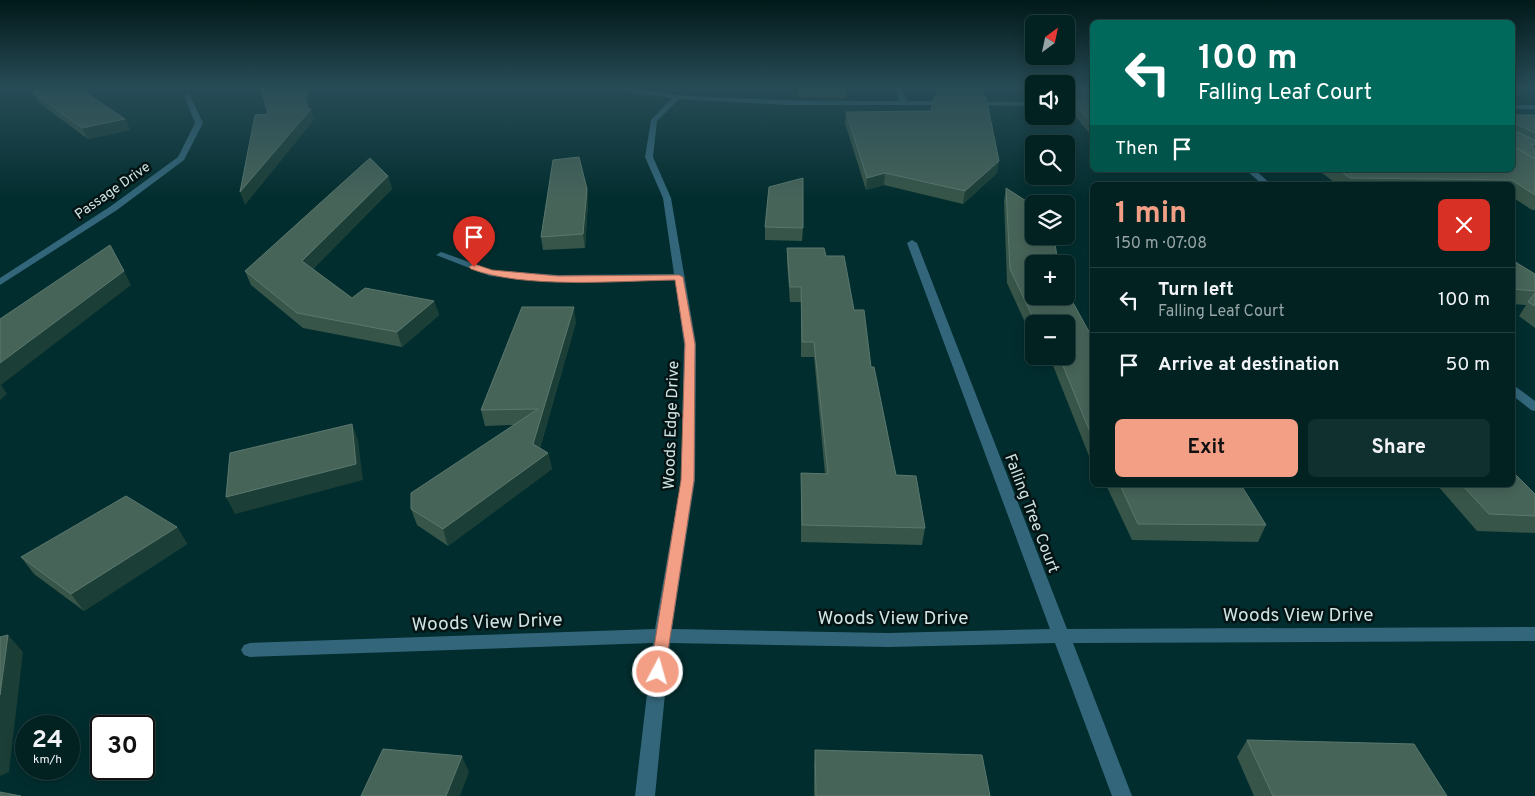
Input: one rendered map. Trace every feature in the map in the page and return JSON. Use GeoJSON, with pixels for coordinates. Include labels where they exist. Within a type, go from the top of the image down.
{"type":"FeatureCollection","features":[{"type":"Feature","properties":{"kind":"street","name":"Passage Drive"},"geometry":{"type":"LineString","coordinates":[[0,282],[114,208],[181,158],[198,125]]}},
{"type":"Feature","properties":{"kind":"street","name":"Woods Edge Drive"},"geometry":{"type":"LineString","coordinates":[[645,796],[662,636],[688,480],[690,344],[667,198],[649,157],[653,125]]}},
{"type":"Feature","properties":{"kind":"street"},"geometry":{"type":"LineString","coordinates":[[1252,172],[1264,182]]}},
{"type":"Feature","properties":{"kind":"street","name":"Falling Tree Court"},"geometry":{"type":"LineString","coordinates":[[912,242],[1122,796]]}},
{"type":"Feature","properties":{"kind":"street"},"geometry":{"type":"LineString","coordinates":[[441,255],[490,273],[558,278],[679,277]]}},
{"type":"Feature","properties":{"kind":"street"},"geometry":{"type":"LineString","coordinates":[[1515,390],[1535,407]]}},
{"type":"Feature","properties":{"kind":"street","name":"Woods View Drive"},"geometry":{"type":"LineString","coordinates":[[250,650],[662,636],[888,640],[1061,636],[1535,634]]}},
{"type":"Feature","properties":{"kind":"building"},"geometry":{"type":"Polygon","coordinates":[[[78,125],[96,125],[82,128],[78,125]]]}},
{"type":"Feature","properties":{"kind":"building"},"geometry":{"type":"Polygon","coordinates":[[[253,125],[297,125],[240,192],[253,125]]]}},
{"type":"Feature","properties":{"kind":"building"},"geometry":{"type":"Polygon","coordinates":[[[850,125],[992,125],[999,161],[965,191],[885,173],[867,178],[850,125]]]}},
{"type":"Feature","properties":{"kind":"building"},"geometry":{"type":"Polygon","coordinates":[[[1518,125],[1535,125],[1535,133],[1518,125]]]}},
{"type":"Feature","properties":{"kind":"building"},"geometry":{"type":"Polygon","coordinates":[[[1515,131],[1535,140],[1535,145],[1531,144],[1535,152],[1535,159],[1515,147],[1515,131]]]}},
{"type":"Feature","properties":{"kind":"building"},"geometry":{"type":"Polygon","coordinates":[[[1515,148],[1535,159],[1535,195],[1512,180],[1350,178],[1342,172],[1515,172],[1515,148]]]}},
{"type":"Feature","properties":{"kind":"building"},"geometry":{"type":"Polygon","coordinates":[[[579,157],[587,189],[583,234],[541,237],[553,160],[579,157]]]}},
{"type":"Feature","properties":{"kind":"building"},"geometry":{"type":"Polygon","coordinates":[[[370,158],[388,176],[302,261],[352,298],[365,288],[434,301],[397,332],[297,313],[245,271],[370,158]]]}},
{"type":"Feature","properties":{"kind":"building"},"geometry":{"type":"Polygon","coordinates":[[[803,178],[803,228],[765,227],[769,187],[803,178]]]}},
{"type":"Feature","properties":{"kind":"building"},"geometry":{"type":"Polygon","coordinates":[[[1006,188],[1025,200],[1025,245],[1055,245],[1057,255],[1025,255],[1025,301],[1010,269],[1006,188]]]}},
{"type":"Feature","properties":{"kind":"building"},"geometry":{"type":"Polygon","coordinates":[[[110,245],[124,271],[0,363],[0,319],[110,245]]]}},
{"type":"Feature","properties":{"kind":"building"},"geometry":{"type":"Polygon","coordinates":[[[787,248],[824,248],[826,256],[844,256],[854,310],[864,310],[871,367],[874,367],[896,475],[916,476],[925,528],[802,525],[801,473],[828,474],[814,342],[802,342],[801,287],[790,287],[787,248]]]}},
{"type":"Feature","properties":{"kind":"building"},"geometry":{"type":"Polygon","coordinates":[[[1515,262],[1535,274],[1535,291],[1515,289],[1515,262]]]}},
{"type":"Feature","properties":{"kind":"building"},"geometry":{"type":"Polygon","coordinates":[[[1535,293],[1535,306],[1528,302],[1535,293]]]}},
{"type":"Feature","properties":{"kind":"building"},"geometry":{"type":"Polygon","coordinates":[[[1027,305],[1074,305],[1090,333],[1090,432],[1063,365],[1075,365],[1075,315],[1032,315],[1027,305]]]}},
{"type":"Feature","properties":{"kind":"building"},"geometry":{"type":"Polygon","coordinates":[[[522,307],[574,307],[533,444],[548,453],[443,529],[411,509],[411,493],[538,409],[481,410],[522,307]]]}},
{"type":"Feature","properties":{"kind":"building"},"geometry":{"type":"Polygon","coordinates":[[[352,424],[356,464],[226,497],[230,453],[352,424]]]}},
{"type":"Feature","properties":{"kind":"building"},"geometry":{"type":"Polygon","coordinates":[[[1515,474],[1535,494],[1535,516],[1489,514],[1464,487],[1515,487],[1515,474]]]}},
{"type":"Feature","properties":{"kind":"building"},"geometry":{"type":"Polygon","coordinates":[[[1121,487],[1242,487],[1266,525],[1138,524],[1121,487]]]}},
{"type":"Feature","properties":{"kind":"building"},"geometry":{"type":"Polygon","coordinates":[[[126,496],[177,527],[71,594],[21,557],[126,496]]]}},
{"type":"Feature","properties":{"kind":"building"},"geometry":{"type":"Polygon","coordinates":[[[8,635],[0,695],[0,637],[8,635]]]}},
{"type":"Feature","properties":{"kind":"building"},"geometry":{"type":"Polygon","coordinates":[[[1247,740],[1414,744],[1447,796],[1273,796],[1247,740]]]}},
{"type":"Feature","properties":{"kind":"building"},"geometry":{"type":"Polygon","coordinates":[[[383,749],[462,756],[446,796],[361,796],[383,749]]]}},
{"type":"Feature","properties":{"kind":"building"},"geometry":{"type":"Polygon","coordinates":[[[815,750],[982,755],[990,796],[816,796],[815,750]]]}},
{"type":"Feature","properties":{"kind":"building"},"geometry":{"type":"Polygon","coordinates":[[[0,792],[21,796],[0,796],[0,792]]]}},
{"type":"Feature","properties":{"kind":"route"},"geometry":{"type":"LineString","coordinates":[[474,267],[490,273],[558,278],[679,277],[690,344],[688,480],[662,636],[658,672]]}}]}
